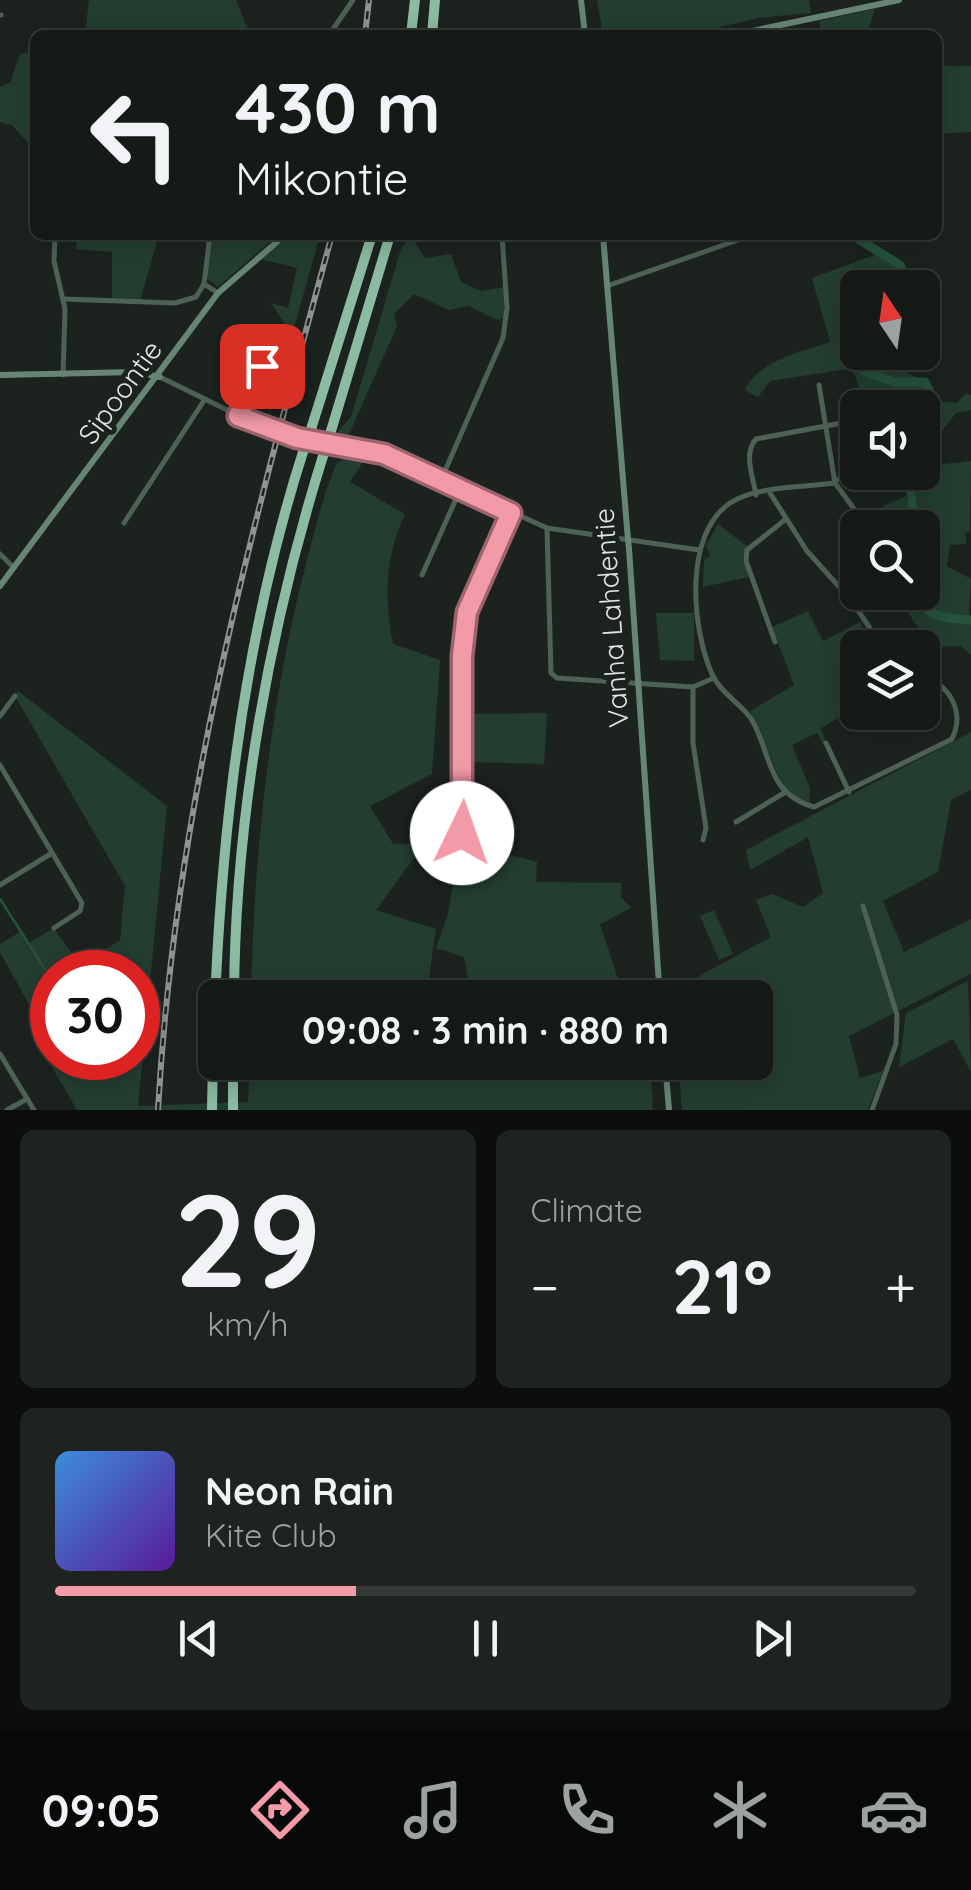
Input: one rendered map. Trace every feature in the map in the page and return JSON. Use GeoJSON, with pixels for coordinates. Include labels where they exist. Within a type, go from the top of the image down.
{"type":"FeatureCollection","features":[{"type":"Feature","properties":{"kind":"highway"},"geometry":{"type":"LineString","coordinates":[[411,30],[415,0]]}},
{"type":"Feature","properties":{"kind":"highway"},"geometry":{"type":"LineString","coordinates":[[432,30],[435,0]]}},
{"type":"Feature","properties":{"kind":"highway"},"geometry":{"type":"LineString","coordinates":[[212,1110],[215,970],[230,794],[259,620],[304,452],[370,240]]}},
{"type":"Feature","properties":{"kind":"highway"},"geometry":{"type":"LineString","coordinates":[[235,980],[247,811],[292,565],[388,240]]}},
{"type":"Feature","properties":{"kind":"highway"},"geometry":{"type":"LineString","coordinates":[[232,1110],[233,1080]]}},
{"type":"Feature","properties":{"kind":"main road"},"geometry":{"type":"LineString","coordinates":[[582,0],[585,30]]}},
{"type":"Feature","properties":{"kind":"main road"},"geometry":{"type":"LineString","coordinates":[[758,30],[899,0]]}},
{"type":"Feature","properties":{"kind":"main road","name":"Sipoontie"},"geometry":{"type":"LineString","coordinates":[[0,586],[160,377],[218,294],[279,240]]}},
{"type":"Feature","properties":{"kind":"main road","name":"Vanha Lahdentie"},"geometry":{"type":"LineString","coordinates":[[603,240],[628,528],[659,980]]}},
{"type":"Feature","properties":{"kind":"main road"},"geometry":{"type":"LineString","coordinates":[[0,375],[136,372],[160,377]]}},
{"type":"Feature","properties":{"kind":"main road"},"geometry":{"type":"LineString","coordinates":[[666,1080],[668,1110]]}},
{"type":"Feature","properties":{"kind":"street"},"geometry":{"type":"LineString","coordinates":[[332,30],[353,0]]}},
{"type":"Feature","properties":{"kind":"street"},"geometry":{"type":"LineString","coordinates":[[55,240],[54,260],[63,298],[63,375]]}},
{"type":"Feature","properties":{"kind":"street"},"geometry":{"type":"LineString","coordinates":[[63,298],[174,303],[196,297],[204,284],[209,240]]}},
{"type":"Feature","properties":{"kind":"street"},"geometry":{"type":"LineString","coordinates":[[440,480],[503,338],[507,308],[502,240]]}},
{"type":"Feature","properties":{"kind":"street"},"geometry":{"type":"LineString","coordinates":[[607,286],[738,240]]}},
{"type":"Feature","properties":{"kind":"street"},"geometry":{"type":"LineString","coordinates":[[204,284],[218,294]]}},
{"type":"Feature","properties":{"kind":"street"},"geometry":{"type":"LineString","coordinates":[[238,416],[271,346]]}},
{"type":"Feature","properties":{"kind":"street"},"geometry":{"type":"LineString","coordinates":[[160,377],[238,416],[297,438],[384,454],[547,528],[699,550]]}},
{"type":"Feature","properties":{"kind":"street"},"geometry":{"type":"LineString","coordinates":[[819,385],[834,482],[855,510]]}},
{"type":"Feature","properties":{"kind":"street"},"geometry":{"type":"LineString","coordinates":[[124,523],[205,399]]}},
{"type":"Feature","properties":{"kind":"street"},"geometry":{"type":"LineString","coordinates":[[756,494],[750,446],[756,438],[840,424]]}},
{"type":"Feature","properties":{"kind":"street"},"geometry":{"type":"LineString","coordinates":[[840,481],[756,494],[728,505],[699,550],[702,645],[714,678],[748,713],[767,766],[784,793],[814,807],[956,734],[950,691],[940,683]]}},
{"type":"Feature","properties":{"kind":"street"},"geometry":{"type":"LineString","coordinates":[[422,575],[460,490]]}},
{"type":"Feature","properties":{"kind":"street"},"geometry":{"type":"LineString","coordinates":[[770,493],[869,630]]}},
{"type":"Feature","properties":{"kind":"street"},"geometry":{"type":"LineString","coordinates":[[462,833],[462,656],[467,612],[511,513]]}},
{"type":"Feature","properties":{"kind":"street"},"geometry":{"type":"LineString","coordinates":[[776,642],[746,562],[747,550],[786,519]]}},
{"type":"Feature","properties":{"kind":"street"},"geometry":{"type":"LineString","coordinates":[[547,528],[551,674],[557,678],[694,686],[714,678]]}},
{"type":"Feature","properties":{"kind":"street"},"geometry":{"type":"LineString","coordinates":[[0,554],[14,568]]}},
{"type":"Feature","properties":{"kind":"street"},"geometry":{"type":"LineString","coordinates":[[694,686],[693,743],[706,828],[702,840]]}},
{"type":"Feature","properties":{"kind":"street"},"geometry":{"type":"LineString","coordinates":[[0,716],[15,696]]}},
{"type":"Feature","properties":{"kind":"street"},"geometry":{"type":"LineString","coordinates":[[826,743],[849,792]]}},
{"type":"Feature","properties":{"kind":"street"},"geometry":{"type":"LineString","coordinates":[[0,765],[82,903],[80,911],[54,928]]}},
{"type":"Feature","properties":{"kind":"street"},"geometry":{"type":"LineString","coordinates":[[736,822],[784,793]]}},
{"type":"Feature","properties":{"kind":"street"},"geometry":{"type":"LineString","coordinates":[[0,885],[52,853]]}},
{"type":"Feature","properties":{"kind":"street"},"geometry":{"type":"LineString","coordinates":[[863,906],[896,1015],[896,1044],[872,1110]]}},
{"type":"Feature","properties":{"kind":"street"},"geometry":{"type":"LineString","coordinates":[[0,1054],[34,1110]]}},
{"type":"Feature","properties":{"kind":"street"},"geometry":{"type":"LineString","coordinates":[[7,1110],[27,1099]]}},
{"type":"Feature","properties":{"kind":"green space"},"geometry":{"type":"Polygon","coordinates":[[[89,0],[236,0],[248,30],[86,30],[89,0]]]}},
{"type":"Feature","properties":{"kind":"green space"},"geometry":{"type":"Polygon","coordinates":[[[597,0],[809,0],[811,13],[758,18],[708,30],[602,30],[597,0]]]}},
{"type":"Feature","properties":{"kind":"green space"},"geometry":{"type":"Polygon","coordinates":[[[875,9],[869,30],[820,30],[819,21],[875,9]]]}},
{"type":"Feature","properties":{"kind":"green space"},"geometry":{"type":"Polygon","coordinates":[[[30,52],[30,145],[12,125],[0,122],[0,87],[10,83],[20,54],[30,52]]]}},
{"type":"Feature","properties":{"kind":"green space"},"geometry":{"type":"Polygon","coordinates":[[[942,66],[971,66],[971,132],[942,134],[942,66]]]}},
{"type":"Feature","properties":{"kind":"green space"},"geometry":{"type":"Polygon","coordinates":[[[77,240],[158,240],[140,301],[112,300],[112,252],[76,249],[77,240]]]}},
{"type":"Feature","properties":{"kind":"green space"},"geometry":{"type":"Polygon","coordinates":[[[209,240],[272,240],[218,287],[205,277],[209,240]]]}},
{"type":"Feature","properties":{"kind":"green space"},"geometry":{"type":"Polygon","coordinates":[[[285,240],[319,240],[267,425],[285,324],[271,303],[288,308],[297,268],[260,259],[285,240]]]}},
{"type":"Feature","properties":{"kind":"green space"},"geometry":{"type":"Polygon","coordinates":[[[413,240],[425,258],[451,254],[461,282],[481,291],[504,287],[504,318],[497,320],[468,306],[449,310],[414,294],[394,314],[397,326],[349,434],[343,439],[337,433],[351,417],[400,252],[406,241],[413,240]]]}},
{"type":"Feature","properties":{"kind":"green space"},"geometry":{"type":"Polygon","coordinates":[[[880,253],[900,270],[840,270],[840,370],[770,381],[758,397],[745,390],[760,371],[830,342],[812,278],[880,253]]]}},
{"type":"Feature","properties":{"kind":"green space"},"geometry":{"type":"Polygon","coordinates":[[[854,370],[893,383],[924,384],[927,390],[881,388],[859,390],[854,370]]]}},
{"type":"Feature","properties":{"kind":"green space"},"geometry":{"type":"Polygon","coordinates":[[[865,370],[903,370],[924,381],[894,380],[865,370]]]}},
{"type":"Feature","properties":{"kind":"green space"},"geometry":{"type":"Polygon","coordinates":[[[965,394],[971,395],[971,410],[956,413],[940,433],[940,401],[957,403],[965,394]]]}},
{"type":"Feature","properties":{"kind":"green space"},"geometry":{"type":"Polygon","coordinates":[[[359,452],[368,454],[350,482],[405,514],[393,546],[388,578],[393,644],[440,660],[432,774],[370,806],[393,844],[425,843],[376,910],[436,929],[429,978],[252,980],[260,837],[281,676],[304,572],[337,462],[359,452]]]}},
{"type":"Feature","properties":{"kind":"green space"},"geometry":{"type":"Polygon","coordinates":[[[971,461],[970,531],[965,532],[966,544],[950,545],[947,566],[971,579],[969,616],[935,610],[940,610],[940,510],[919,510],[915,490],[940,490],[940,465],[971,461]]]}},
{"type":"Feature","properties":{"kind":"green space"},"geometry":{"type":"Polygon","coordinates":[[[906,496],[910,510],[886,510],[883,506],[906,496]]]}},
{"type":"Feature","properties":{"kind":"green space"},"geometry":{"type":"Polygon","coordinates":[[[718,524],[748,547],[743,559],[749,577],[703,587],[704,560],[710,556],[706,545],[718,524]]]}},
{"type":"Feature","properties":{"kind":"green space"},"geometry":{"type":"Polygon","coordinates":[[[906,610],[919,610],[952,623],[971,624],[971,655],[961,646],[940,647],[940,630],[920,630],[906,610]]]}},
{"type":"Feature","properties":{"kind":"green space"},"geometry":{"type":"Polygon","coordinates":[[[808,611],[823,641],[840,632],[840,717],[821,728],[826,742],[823,744],[817,733],[792,745],[810,788],[809,804],[785,791],[750,711],[794,685],[772,627],[808,611]]]}},
{"type":"Feature","properties":{"kind":"green space"},"geometry":{"type":"Polygon","coordinates":[[[656,613],[694,613],[694,661],[660,660],[656,613]]]}},
{"type":"Feature","properties":{"kind":"green space"},"geometry":{"type":"Polygon","coordinates":[[[860,622],[864,630],[844,630],[860,622]]]}},
{"type":"Feature","properties":{"kind":"green space"},"geometry":{"type":"Polygon","coordinates":[[[18,691],[167,806],[153,950],[105,950],[120,940],[125,886],[15,696],[18,691]]]}},
{"type":"Feature","properties":{"kind":"green space"},"geometry":{"type":"Polygon","coordinates":[[[547,713],[544,764],[467,762],[466,714],[547,713]]]}},
{"type":"Feature","properties":{"kind":"green space"},"geometry":{"type":"Polygon","coordinates":[[[971,732],[971,790],[951,800],[938,872],[883,901],[904,952],[971,919],[971,974],[849,1036],[860,1078],[883,1071],[868,1110],[682,1110],[679,1080],[773,1080],[773,980],[691,980],[771,937],[756,900],[772,894],[803,907],[823,893],[808,837],[750,870],[746,850],[971,732]]]}},
{"type":"Feature","properties":{"kind":"green space"},"geometry":{"type":"Polygon","coordinates":[[[460,842],[537,862],[536,882],[622,883],[621,897],[631,908],[600,924],[618,980],[468,980],[464,957],[436,948],[448,914],[460,842]]]}},
{"type":"Feature","properties":{"kind":"green space"},"geometry":{"type":"Polygon","coordinates":[[[714,910],[733,954],[719,960],[700,916],[714,910]]]}},
{"type":"Feature","properties":{"kind":"green space"},"geometry":{"type":"Polygon","coordinates":[[[54,928],[69,950],[30,950],[30,1006],[0,952],[0,944],[20,932],[29,943],[54,928]]]}},
{"type":"Feature","properties":{"kind":"green space"},"geometry":{"type":"Polygon","coordinates":[[[968,981],[971,1072],[953,1039],[899,1067],[906,1013],[968,981]]]}},
{"type":"Feature","properties":{"kind":"green space"},"geometry":{"type":"Polygon","coordinates":[[[59,1080],[141,1080],[138,1106],[248,1102],[249,1080],[651,1080],[653,1110],[77,1110],[59,1080]]]}},
{"type":"Feature","properties":{"kind":"waterway"},"geometry":{"type":"LineString","coordinates":[[860,240],[902,270]]}},
{"type":"Feature","properties":{"kind":"waterway"},"geometry":{"type":"LineString","coordinates":[[864,370],[894,382],[925,382],[929,390]]}},
{"type":"Feature","properties":{"kind":"waterway"},"geometry":{"type":"LineString","coordinates":[[911,490],[913,510]]}},
{"type":"Feature","properties":{"kind":"waterway"},"geometry":{"type":"LineString","coordinates":[[927,610],[971,620]]}},
{"type":"Feature","properties":{"kind":"waterway"},"geometry":{"type":"LineString","coordinates":[[0,899],[33,950]]}},
{"type":"Feature","properties":{"kind":"railway"},"geometry":{"type":"LineString","coordinates":[[366,30],[369,0]]}},
{"type":"Feature","properties":{"kind":"railway"},"geometry":{"type":"LineString","coordinates":[[158,1110],[167,997],[199,776],[246,560],[331,240]]}},
{"type":"Feature","properties":{"kind":"route"},"geometry":{"type":"LineString","coordinates":[[262,366],[238,416],[297,438],[384,454],[511,513],[467,612],[462,656],[466,805],[462,833]]}}]}
